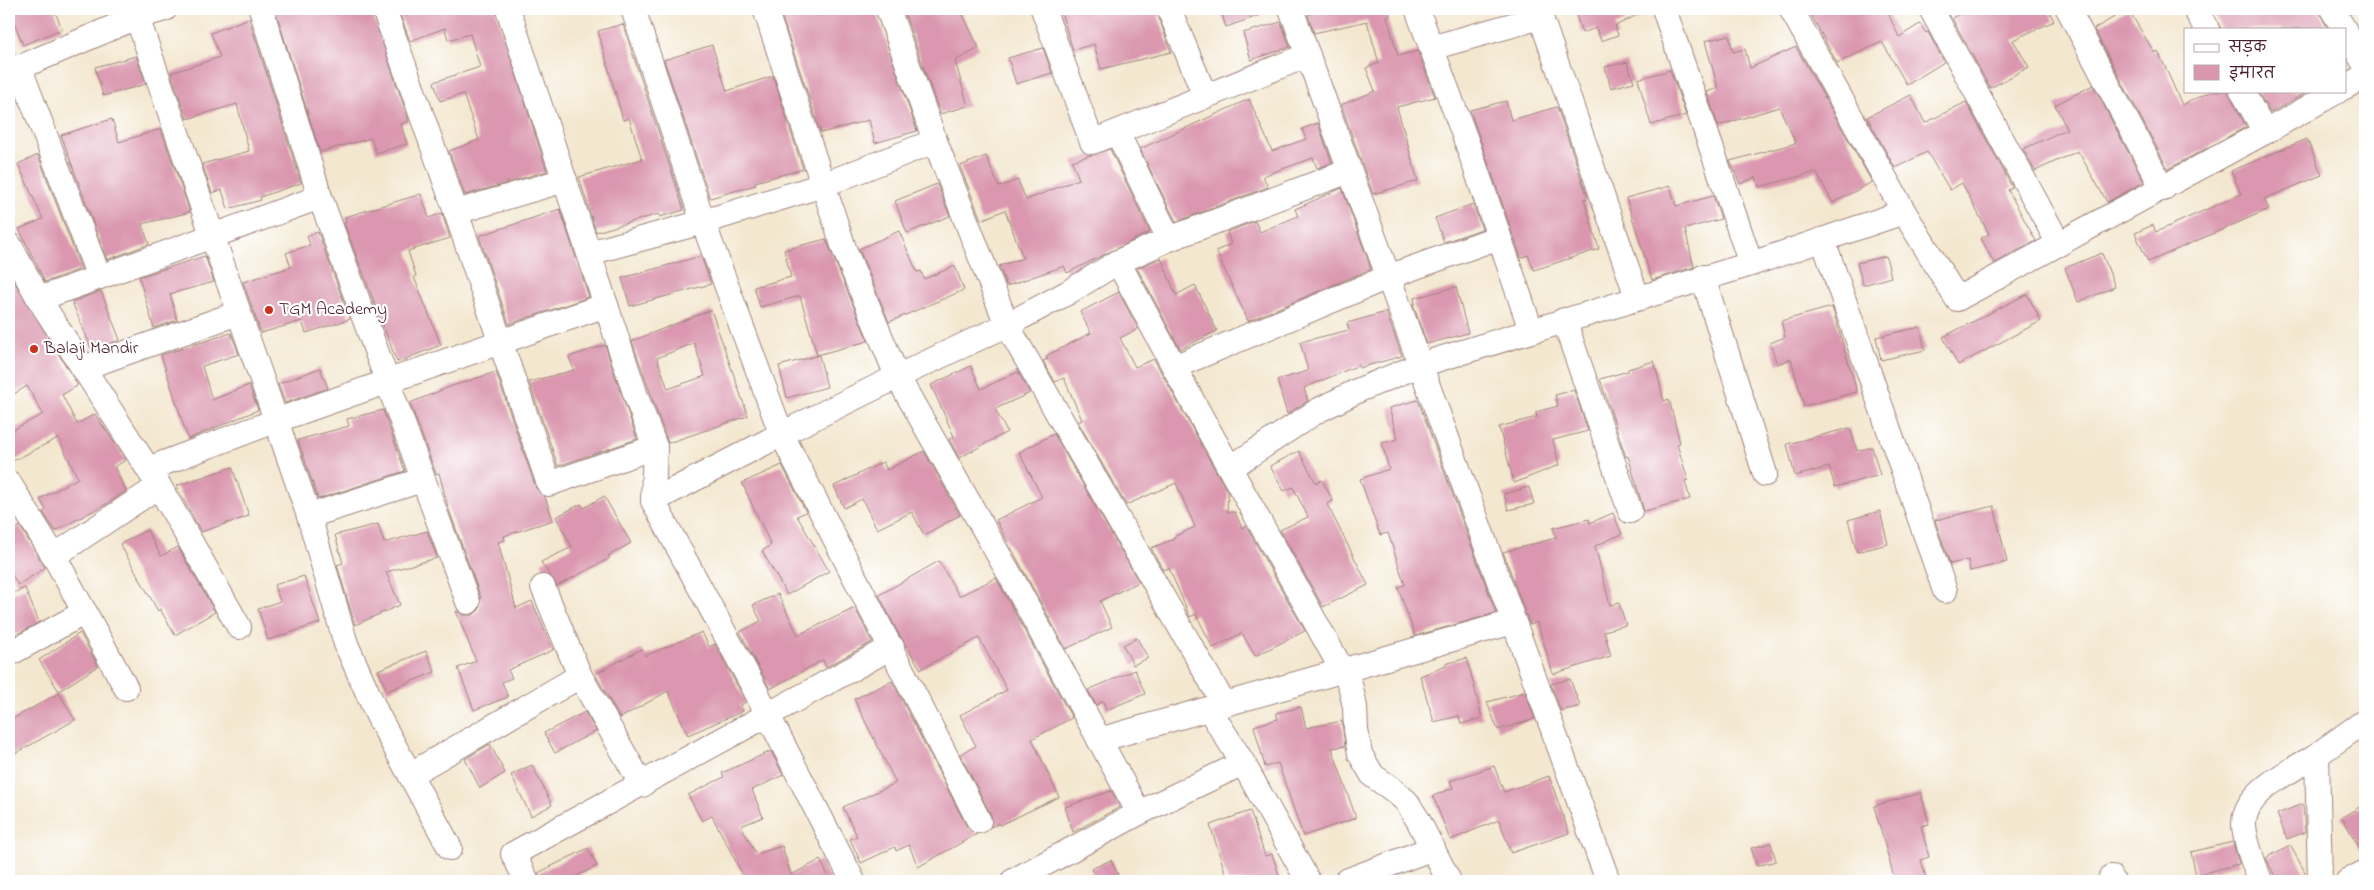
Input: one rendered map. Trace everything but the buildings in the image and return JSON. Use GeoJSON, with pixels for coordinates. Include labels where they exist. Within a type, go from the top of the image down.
{"type":"FeatureCollection","features":[{"type":"Feature","properties":{"kind":"street"},"geometry":{"type":"LineString","coordinates":[[99,277],[14,69],[137,17],[165,9]]}},
{"type":"Feature","properties":{"kind":"street"},"geometry":{"type":"LineString","coordinates":[[261,9],[320,197],[386,382],[468,602]]}},
{"type":"Feature","properties":{"kind":"street"},"geometry":{"type":"LineString","coordinates":[[384,9],[549,484],[655,446]]}},
{"type":"Feature","properties":{"kind":"street"},"geometry":{"type":"LineString","coordinates":[[508,9],[655,446],[653,501],[769,716],[853,881]]}},
{"type":"Feature","properties":{"kind":"street"},"geometry":{"type":"LineString","coordinates":[[633,9],[704,222],[781,433],[892,647],[979,821]]}},
{"type":"Feature","properties":{"kind":"street"},"geometry":{"type":"LineString","coordinates":[[765,9],[845,251],[897,376],[1014,582],[1139,813]]}},
{"type":"Feature","properties":{"kind":"street"},"geometry":{"type":"LineString","coordinates":[[888,9],[935,141],[1007,325],[1217,706],[1243,763],[1308,881]]}},
{"type":"Feature","properties":{"kind":"street"},"geometry":{"type":"LineString","coordinates":[[1043,9],[1092,142],[1308,54]]}},
{"type":"Feature","properties":{"kind":"street"},"geometry":{"type":"LineString","coordinates":[[1169,9],[1205,96]]}},
{"type":"Feature","properties":{"kind":"street"},"geometry":{"type":"LineString","coordinates":[[1291,9],[1608,881]]}},
{"type":"Feature","properties":{"kind":"street"},"geometry":{"type":"LineString","coordinates":[[1417,9],[1531,330]]}},
{"type":"Feature","properties":{"kind":"street"},"geometry":{"type":"LineString","coordinates":[[1664,9],[1751,264]]}},
{"type":"Feature","properties":{"kind":"street"},"geometry":{"type":"LineString","coordinates":[[1791,9],[1904,212],[1957,299],[2163,189],[2336,92]]}},
{"type":"Feature","properties":{"kind":"street"},"geometry":{"type":"LineString","coordinates":[[1931,9],[2060,244]]}},
{"type":"Feature","properties":{"kind":"street"},"geometry":{"type":"LineString","coordinates":[[2068,9],[2163,189]]}},
{"type":"Feature","properties":{"kind":"street"},"geometry":{"type":"LineString","coordinates":[[2196,9],[2206,28]]}},
{"type":"Feature","properties":{"kind":"street"},"geometry":{"type":"LineString","coordinates":[[2332,9],[2344,28]]}},
{"type":"Feature","properties":{"kind":"street"},"geometry":{"type":"LineString","coordinates":[[1432,48],[1539,13],[1637,297]]}},
{"type":"Feature","properties":{"kind":"street"},"geometry":{"type":"LineString","coordinates":[[137,17],[309,516],[346,644],[378,716],[450,848]]}},
{"type":"Feature","properties":{"kind":"street"},"geometry":{"type":"LineString","coordinates":[[2346,32],[2365,65]]}},
{"type":"Feature","properties":{"kind":"street"},"geometry":{"type":"LineString","coordinates":[[2346,86],[2365,76]]}},
{"type":"Feature","properties":{"kind":"street"},"geometry":{"type":"LineString","coordinates":[[2243,92],[2265,132]]}},
{"type":"Feature","properties":{"kind":"street"},"geometry":{"type":"LineString","coordinates":[[1117,132],[1170,239]]}},
{"type":"Feature","properties":{"kind":"street"},"geometry":{"type":"LineString","coordinates":[[589,253],[704,222],[823,185],[935,141]]}},
{"type":"Feature","properties":{"kind":"street"},"geometry":{"type":"LineString","coordinates":[[653,501],[781,433],[1007,325],[1068,293],[1118,262],[1170,239],[1349,171]]}},
{"type":"Feature","properties":{"kind":"street"},"geometry":{"type":"LineString","coordinates":[[456,212],[565,180]]}},
{"type":"Feature","properties":{"kind":"street"},"geometry":{"type":"LineString","coordinates":[[38,299],[320,197]]}},
{"type":"Feature","properties":{"kind":"street"},"geometry":{"type":"LineString","coordinates":[[1230,468],[1317,411],[1359,390],[1420,365],[1637,297],[1751,264],[1904,212]]}},
{"type":"Feature","properties":{"kind":"street"},"geometry":{"type":"LineString","coordinates":[[1174,367],[1388,277],[1499,237]]}},
{"type":"Feature","properties":{"kind":"street"},"geometry":{"type":"LineString","coordinates":[[1823,240],[1945,592]]}},
{"type":"Feature","properties":{"kind":"street"},"geometry":{"type":"LineString","coordinates":[[9,244],[38,299],[154,478],[239,627]]}},
{"type":"Feature","properties":{"kind":"street"},"geometry":{"type":"LineString","coordinates":[[1118,262],[1174,367],[1350,684],[1355,707],[1360,754],[1372,776],[1392,789],[1406,802],[1433,848],[1449,881]]}},
{"type":"Feature","properties":{"kind":"street"},"geometry":{"type":"LineString","coordinates":[[1703,277],[1765,474]]}},
{"type":"Feature","properties":{"kind":"street"},"geometry":{"type":"LineString","coordinates":[[54,556],[154,478],[276,421],[606,305]]}},
{"type":"Feature","properties":{"kind":"street"},"geometry":{"type":"LineString","coordinates":[[83,368],[238,314]]}},
{"type":"Feature","properties":{"kind":"street"},"geometry":{"type":"LineString","coordinates":[[1564,320],[1630,511]]}},
{"type":"Feature","properties":{"kind":"street"},"geometry":{"type":"LineString","coordinates":[[309,516],[422,480]]}},
{"type":"Feature","properties":{"kind":"street"},"geometry":{"type":"LineString","coordinates":[[12,499],[54,556],[126,688]]}},
{"type":"Feature","properties":{"kind":"street"},"geometry":{"type":"LineString","coordinates":[[543,587],[580,676],[642,784]]}},
{"type":"Feature","properties":{"kind":"street"},"geometry":{"type":"LineString","coordinates":[[9,654],[85,612]]}},
{"type":"Feature","properties":{"kind":"street"},"geometry":{"type":"LineString","coordinates":[[1099,740],[1513,622]]}},
{"type":"Feature","properties":{"kind":"street"},"geometry":{"type":"LineString","coordinates":[[527,881],[513,854],[769,716],[892,647]]}},
{"type":"Feature","properties":{"kind":"street"},"geometry":{"type":"LineString","coordinates":[[411,774],[580,676]]}},
{"type":"Feature","properties":{"kind":"street"},"geometry":{"type":"LineString","coordinates":[[2260,881],[2246,834],[2245,810],[2254,796],[2317,756],[2365,721]]}},
{"type":"Feature","properties":{"kind":"street"},"geometry":{"type":"LineString","coordinates":[[2317,756],[2320,881]]}},
{"type":"Feature","properties":{"kind":"street"},"geometry":{"type":"LineString","coordinates":[[1013,881],[1139,813],[1243,763]]}},
{"type":"Feature","properties":{"kind":"street"},"geometry":{"type":"LineString","coordinates":[[1346,881],[1433,848]]}},
{"type":"Feature","properties":{"kind":"street"},"geometry":{"type":"LineString","coordinates":[[2348,881],[2365,872]]}},
{"type":"Feature","properties":{"kind":"place","name":"TGM Academy"},"geometry":{"type":"Point","coordinates":[269,310]}},
{"type":"Feature","properties":{"kind":"place","name":"Balaji Mandir"},"geometry":{"type":"Point","coordinates":[34,349]}}]}
